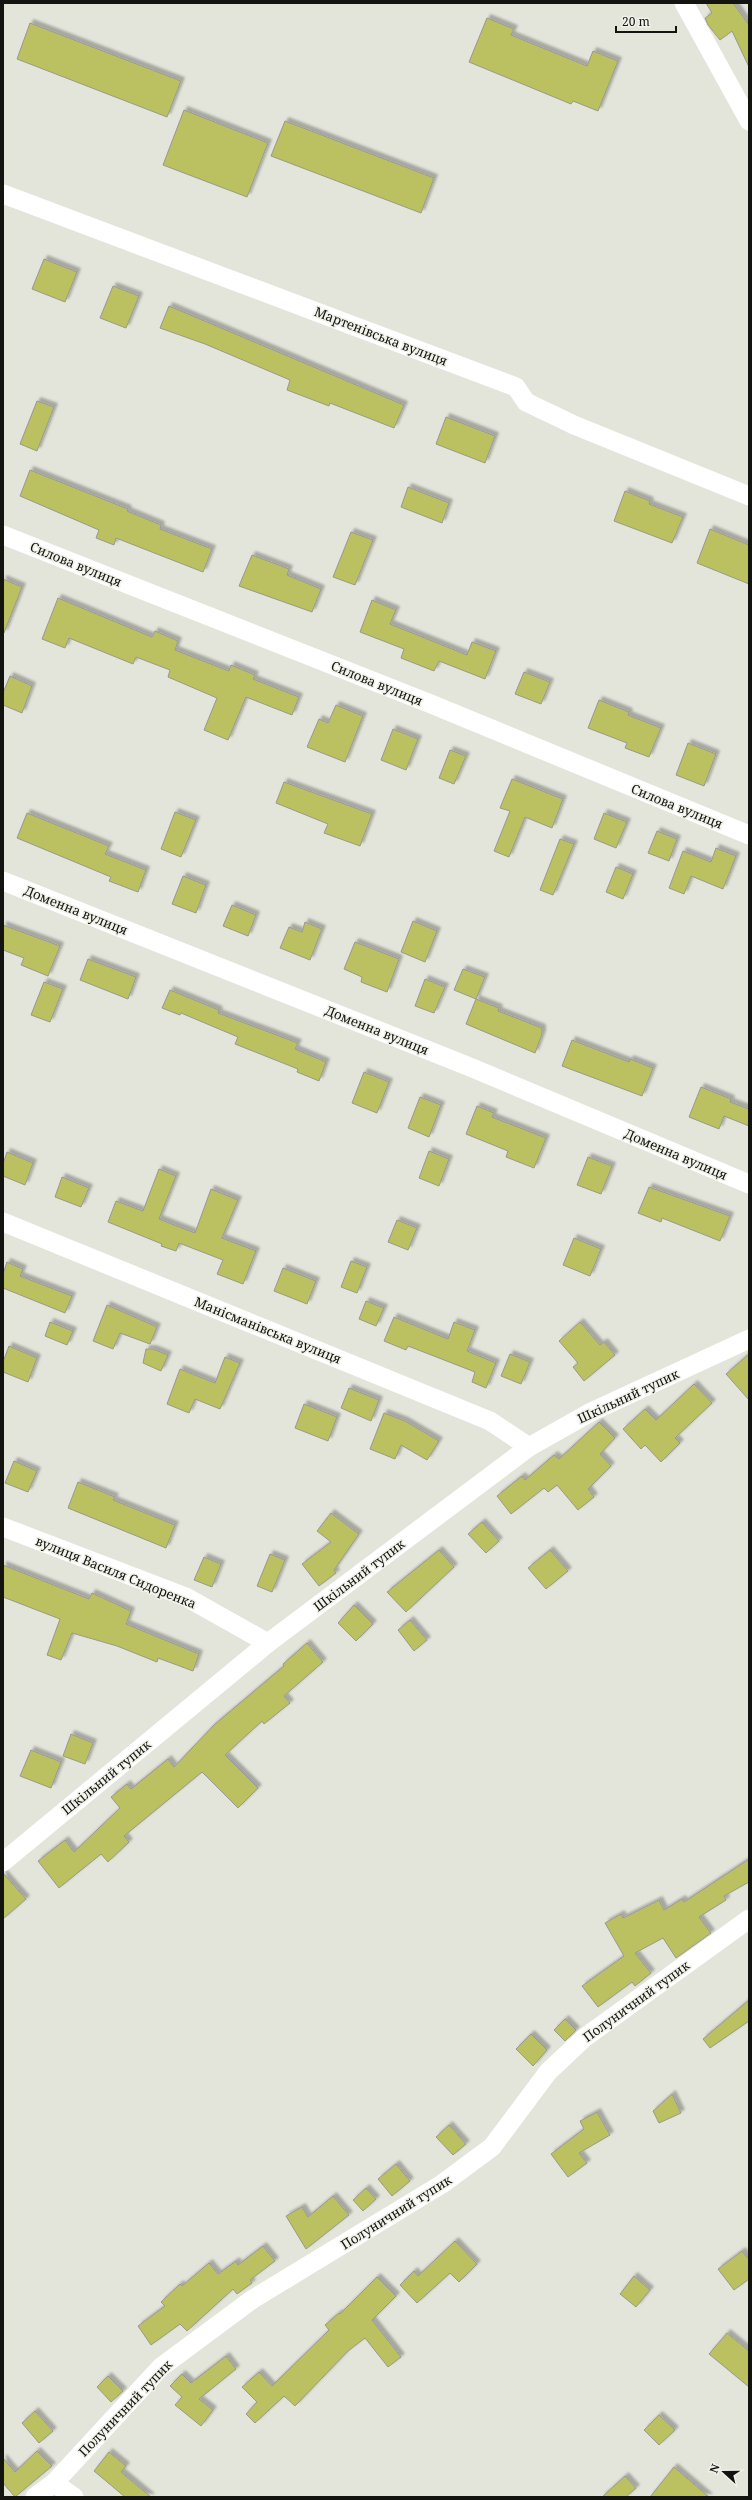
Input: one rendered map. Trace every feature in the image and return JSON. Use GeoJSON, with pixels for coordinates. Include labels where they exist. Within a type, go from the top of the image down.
{"type":"FeatureCollection","features":[{"type":"Feature","properties":{"kind":"street"},"geometry":{"type":"LineString","coordinates":[[684,3],[749,122]]}},
{"type":"Feature","properties":{"kind":"street","name":"Мартенівська вулиця"},"geometry":{"type":"LineString","coordinates":[[3,194],[516,387],[526,402],[574,425],[749,496]]}},
{"type":"Feature","properties":{"kind":"street","name":"Силова вулиця"},"geometry":{"type":"LineString","coordinates":[[3,535],[431,704],[749,835]]}},
{"type":"Feature","properties":{"kind":"street","name":"Доменна вулиця"},"geometry":{"type":"LineString","coordinates":[[3,881],[470,1067],[749,1184]]}},
{"type":"Feature","properties":{"kind":"street","name":"Манісманівська вулиця"},"geometry":{"type":"LineString","coordinates":[[3,1222],[490,1421],[529,1447]]}},
{"type":"Feature","properties":{"kind":"street","name":"Шкільний тупик"},"geometry":{"type":"LineString","coordinates":[[6,1855],[268,1643],[529,1447],[591,1412],[749,1339]]}},
{"type":"Feature","properties":{"kind":"street","name":"вулиця Василя Сидоренка"},"geometry":{"type":"LineString","coordinates":[[3,1527],[186,1598],[268,1643]]}},
{"type":"Feature","properties":{"kind":"street","name":"Полуничний тупик"},"geometry":{"type":"LineString","coordinates":[[35,2497],[54,2483],[161,2367],[253,2299],[442,2184],[492,2147],[548,2072],[584,2038],[749,1919]]}},
{"type":"Feature","properties":{"kind":"street"},"geometry":{"type":"LineString","coordinates":[[54,2483],[74,2497]]}},
{"type":"Feature","properties":{"kind":"building"},"geometry":{"type":"Polygon","coordinates":[[[706,3],[733,3],[749,25],[749,67],[732,31],[720,40],[708,25],[705,18],[712,13],[706,3]]]}},
{"type":"Feature","properties":{"kind":"building"},"geometry":{"type":"Polygon","coordinates":[[[487,18],[514,29],[511,35],[587,66],[593,51],[618,61],[598,111],[573,101],[571,104],[469,62],[487,18]]]}},
{"type":"Feature","properties":{"kind":"building"},"geometry":{"type":"Polygon","coordinates":[[[30,23],[181,81],[167,117],[17,59],[30,23]]]}},
{"type":"Feature","properties":{"kind":"building"},"geometry":{"type":"Polygon","coordinates":[[[184,110],[268,143],[247,197],[163,165],[184,110]]]}},
{"type":"Feature","properties":{"kind":"building"},"geometry":{"type":"Polygon","coordinates":[[[285,121],[434,178],[421,213],[271,156],[285,121]]]}},
{"type":"Feature","properties":{"kind":"building"},"geometry":{"type":"Polygon","coordinates":[[[44,259],[77,272],[65,302],[32,289],[44,259]]]}},
{"type":"Feature","properties":{"kind":"building"},"geometry":{"type":"Polygon","coordinates":[[[113,286],[139,296],[126,328],[100,318],[113,286]]]}},
{"type":"Feature","properties":{"kind":"building"},"geometry":{"type":"Polygon","coordinates":[[[169,306],[404,405],[394,428],[330,403],[329,406],[287,390],[290,380],[205,344],[160,328],[169,306]]]}},
{"type":"Feature","properties":{"kind":"building"},"geometry":{"type":"Polygon","coordinates":[[[37,401],[54,407],[37,451],[20,444],[37,401]]]}},
{"type":"Feature","properties":{"kind":"building"},"geometry":{"type":"Polygon","coordinates":[[[446,417],[495,436],[485,463],[436,444],[446,417]]]}},
{"type":"Feature","properties":{"kind":"building"},"geometry":{"type":"Polygon","coordinates":[[[30,470],[128,509],[127,511],[161,525],[160,529],[212,549],[203,572],[116,538],[114,545],[96,538],[99,530],[20,496],[30,470]]]}},
{"type":"Feature","properties":{"kind":"building"},"geometry":{"type":"Polygon","coordinates":[[[408,487],[449,503],[442,523],[401,507],[408,487]]]}},
{"type":"Feature","properties":{"kind":"building"},"geometry":{"type":"Polygon","coordinates":[[[625,491],[650,501],[649,504],[683,517],[672,543],[614,521],[625,491]]]}},
{"type":"Feature","properties":{"kind":"building"},"geometry":{"type":"Polygon","coordinates":[[[710,529],[749,545],[749,584],[697,563],[710,529]]]}},
{"type":"Feature","properties":{"kind":"building"},"geometry":{"type":"Polygon","coordinates":[[[351,532],[373,540],[355,585],[333,577],[351,532]]]}},
{"type":"Feature","properties":{"kind":"building"},"geometry":{"type":"Polygon","coordinates":[[[252,555],[289,569],[287,575],[321,589],[312,612],[239,586],[252,555]]]}},
{"type":"Feature","properties":{"kind":"building"},"geometry":{"type":"Polygon","coordinates":[[[3,579],[22,587],[4,633],[3,633],[3,579]]]}},
{"type":"Feature","properties":{"kind":"building"},"geometry":{"type":"Polygon","coordinates":[[[58,598],[152,637],[155,631],[178,641],[175,650],[229,671],[231,665],[255,675],[253,679],[299,697],[292,715],[246,697],[228,740],[204,730],[217,698],[168,677],[170,670],[136,657],[133,664],[69,638],[65,648],[42,639],[58,598]]]}},
{"type":"Feature","properties":{"kind":"building"},"geometry":{"type":"Polygon","coordinates":[[[372,600],[396,610],[390,624],[467,655],[472,642],[496,651],[485,679],[439,661],[434,671],[401,658],[404,649],[360,632],[372,600]]]}},
{"type":"Feature","properties":{"kind":"building"},"geometry":{"type":"Polygon","coordinates":[[[524,672],[550,682],[541,704],[515,694],[524,672]]]}},
{"type":"Feature","properties":{"kind":"building"},"geometry":{"type":"Polygon","coordinates":[[[10,676],[32,686],[22,713],[3,705],[3,693],[10,676]]]}},
{"type":"Feature","properties":{"kind":"building"},"geometry":{"type":"Polygon","coordinates":[[[599,700],[629,712],[628,715],[661,728],[649,757],[625,748],[627,743],[588,728],[599,700]]]}},
{"type":"Feature","properties":{"kind":"building"},"geometry":{"type":"Polygon","coordinates":[[[336,705],[363,716],[345,762],[307,747],[319,719],[328,723],[336,705]]]}},
{"type":"Feature","properties":{"kind":"building"},"geometry":{"type":"Polygon","coordinates":[[[393,729],[418,739],[406,770],[381,760],[393,729]]]}},
{"type":"Feature","properties":{"kind":"building"},"geometry":{"type":"Polygon","coordinates":[[[688,743],[716,754],[704,786],[676,775],[688,743]]]}},
{"type":"Feature","properties":{"kind":"building"},"geometry":{"type":"Polygon","coordinates":[[[450,750],[466,756],[454,784],[439,778],[450,750]]]}},
{"type":"Feature","properties":{"kind":"building"},"geometry":{"type":"Polygon","coordinates":[[[512,779],[563,799],[552,828],[525,817],[509,857],[494,851],[510,811],[500,808],[512,779]]]}},
{"type":"Feature","properties":{"kind":"building"},"geometry":{"type":"Polygon","coordinates":[[[284,782],[372,814],[360,846],[324,833],[328,824],[276,803],[284,782]]]}},
{"type":"Feature","properties":{"kind":"building"},"geometry":{"type":"Polygon","coordinates":[[[175,812],[196,820],[181,857],[161,849],[175,812]]]}},
{"type":"Feature","properties":{"kind":"building"},"geometry":{"type":"Polygon","coordinates":[[[27,813],[109,846],[105,854],[146,870],[138,892],[109,881],[111,877],[17,838],[27,813]]]}},
{"type":"Feature","properties":{"kind":"building"},"geometry":{"type":"Polygon","coordinates":[[[604,813],[627,822],[616,848],[594,839],[604,813]]]}},
{"type":"Feature","properties":{"kind":"building"},"geometry":{"type":"Polygon","coordinates":[[[657,831],[677,839],[669,861],[648,853],[657,831]]]}},
{"type":"Feature","properties":{"kind":"building"},"geometry":{"type":"Polygon","coordinates":[[[560,839],[574,844],[553,895],[540,890],[560,839]]]}},
{"type":"Feature","properties":{"kind":"building"},"geometry":{"type":"Polygon","coordinates":[[[716,848],[736,856],[723,889],[691,876],[684,894],[669,888],[683,851],[711,862],[716,848]]]}},
{"type":"Feature","properties":{"kind":"building"},"geometry":{"type":"Polygon","coordinates":[[[616,867],[633,874],[623,899],[606,892],[616,867]]]}},
{"type":"Feature","properties":{"kind":"building"},"geometry":{"type":"Polygon","coordinates":[[[183,876],[206,885],[196,913],[172,904],[183,876]]]}},
{"type":"Feature","properties":{"kind":"building"},"geometry":{"type":"Polygon","coordinates":[[[232,905],[256,915],[248,936],[223,926],[232,905]]]}},
{"type":"Feature","properties":{"kind":"building"},"geometry":{"type":"Polygon","coordinates":[[[413,921],[437,931],[425,962],[401,952],[413,921]]]}},
{"type":"Feature","properties":{"kind":"building"},"geometry":{"type":"Polygon","coordinates":[[[305,922],[322,929],[310,960],[280,948],[289,927],[302,932],[305,922]]]}},
{"type":"Feature","properties":{"kind":"building"},"geometry":{"type":"Polygon","coordinates":[[[3,925],[60,946],[48,976],[21,965],[24,958],[3,950],[3,925]]]}},
{"type":"Feature","properties":{"kind":"building"},"geometry":{"type":"Polygon","coordinates":[[[355,942],[399,959],[387,992],[361,982],[362,977],[344,969],[355,942]]]}},
{"type":"Feature","properties":{"kind":"building"},"geometry":{"type":"Polygon","coordinates":[[[88,959],[136,977],[128,999],[80,980],[88,959]]]}},
{"type":"Feature","properties":{"kind":"building"},"geometry":{"type":"Polygon","coordinates":[[[463,969],[485,977],[476,999],[454,990],[463,969]]]}},
{"type":"Feature","properties":{"kind":"building"},"geometry":{"type":"Polygon","coordinates":[[[425,979],[445,987],[434,1013],[415,1006],[425,979]]]}},
{"type":"Feature","properties":{"kind":"building"},"geometry":{"type":"Polygon","coordinates":[[[44,982],[63,989],[50,1022],[31,1015],[44,982]]]}},
{"type":"Feature","properties":{"kind":"building"},"geometry":{"type":"Polygon","coordinates":[[[170,990],[219,1010],[218,1013],[298,1043],[295,1049],[326,1062],[319,1081],[297,1072],[298,1069],[235,1044],[238,1037],[181,1013],[180,1015],[162,1008],[170,990]]]}},
{"type":"Feature","properties":{"kind":"building"},"geometry":{"type":"Polygon","coordinates":[[[476,999],[499,1008],[498,1011],[542,1028],[542,1034],[535,1053],[466,1024],[476,999]]]}},
{"type":"Feature","properties":{"kind":"building"},"geometry":{"type":"Polygon","coordinates":[[[572,1040],[629,1062],[630,1059],[653,1068],[642,1096],[562,1066],[572,1040]]]}},
{"type":"Feature","properties":{"kind":"building"},"geometry":{"type":"Polygon","coordinates":[[[364,1072],[389,1082],[377,1113],[352,1103],[364,1072]]]}},
{"type":"Feature","properties":{"kind":"building"},"geometry":{"type":"Polygon","coordinates":[[[701,1087],[731,1099],[730,1102],[749,1109],[749,1126],[724,1116],[719,1129],[689,1117],[701,1087]]]}},
{"type":"Feature","properties":{"kind":"building"},"geometry":{"type":"Polygon","coordinates":[[[420,1097],[441,1105],[429,1137],[408,1128],[420,1097]]]}},
{"type":"Feature","properties":{"kind":"building"},"geometry":{"type":"Polygon","coordinates":[[[477,1106],[494,1113],[492,1117],[546,1138],[534,1168],[506,1157],[508,1151],[466,1134],[477,1106]]]}},
{"type":"Feature","properties":{"kind":"building"},"geometry":{"type":"Polygon","coordinates":[[[429,1151],[449,1159],[439,1186],[419,1178],[429,1151]]]}},
{"type":"Feature","properties":{"kind":"building"},"geometry":{"type":"Polygon","coordinates":[[[7,1152],[33,1163],[25,1185],[3,1176],[3,1164],[7,1152]]]}},
{"type":"Feature","properties":{"kind":"building"},"geometry":{"type":"Polygon","coordinates":[[[588,1157],[612,1166],[601,1194],[577,1185],[588,1157]]]}},
{"type":"Feature","properties":{"kind":"building"},"geometry":{"type":"Polygon","coordinates":[[[159,1169],[176,1176],[159,1219],[195,1233],[211,1189],[238,1200],[222,1238],[256,1251],[243,1284],[217,1274],[223,1260],[179,1243],[176,1251],[161,1246],[162,1244],[108,1222],[116,1201],[143,1211],[159,1169]]]}},
{"type":"Feature","properties":{"kind":"building"},"geometry":{"type":"Polygon","coordinates":[[[62,1177],[89,1188],[81,1207],[55,1197],[62,1177]]]}},
{"type":"Feature","properties":{"kind":"building"},"geometry":{"type":"Polygon","coordinates":[[[649,1187],[730,1216],[720,1241],[662,1218],[661,1222],[638,1213],[649,1187]]]}},
{"type":"Feature","properties":{"kind":"building"},"geometry":{"type":"Polygon","coordinates":[[[397,1220],[417,1228],[408,1250],[388,1242],[397,1220]]]}},
{"type":"Feature","properties":{"kind":"building"},"geometry":{"type":"Polygon","coordinates":[[[574,1238],[601,1249],[590,1276],[563,1265],[574,1238]]]}},
{"type":"Feature","properties":{"kind":"building"},"geometry":{"type":"Polygon","coordinates":[[[351,1261],[367,1267],[357,1293],[341,1287],[351,1261]]]}},
{"type":"Feature","properties":{"kind":"building"},"geometry":{"type":"Polygon","coordinates":[[[7,1262],[23,1269],[20,1276],[72,1296],[65,1313],[3,1288],[3,1274],[7,1262]]]}},
{"type":"Feature","properties":{"kind":"building"},"geometry":{"type":"Polygon","coordinates":[[[283,1268],[316,1281],[307,1304],[274,1291],[283,1268]]]}},
{"type":"Feature","properties":{"kind":"building"},"geometry":{"type":"Polygon","coordinates":[[[366,1301],[384,1308],[376,1326],[359,1319],[366,1301]]]}},
{"type":"Feature","properties":{"kind":"building"},"geometry":{"type":"Polygon","coordinates":[[[107,1305],[157,1327],[150,1344],[120,1333],[113,1349],[93,1341],[107,1305]]]}},
{"type":"Feature","properties":{"kind":"building"},"geometry":{"type":"Polygon","coordinates":[[[394,1317],[448,1339],[454,1322],[475,1330],[467,1351],[496,1363],[486,1388],[472,1382],[475,1372],[408,1346],[406,1350],[384,1341],[394,1317]]]}},
{"type":"Feature","properties":{"kind":"building"},"geometry":{"type":"Polygon","coordinates":[[[50,1322],[73,1331],[67,1345],[45,1336],[50,1322]]]}},
{"type":"Feature","properties":{"kind":"building"},"geometry":{"type":"Polygon","coordinates":[[[580,1322],[600,1345],[604,1342],[615,1355],[584,1381],[573,1367],[578,1363],[559,1341],[580,1322]]]}},
{"type":"Feature","properties":{"kind":"building"},"geometry":{"type":"Polygon","coordinates":[[[9,1346],[37,1358],[28,1382],[3,1372],[3,1362],[9,1346]]]}},
{"type":"Feature","properties":{"kind":"building"},"geometry":{"type":"Polygon","coordinates":[[[146,1349],[153,1349],[168,1355],[161,1371],[143,1363],[146,1349]]]}},
{"type":"Feature","properties":{"kind":"building"},"geometry":{"type":"Polygon","coordinates":[[[510,1354],[530,1362],[521,1384],[501,1376],[510,1354]]]}},
{"type":"Feature","properties":{"kind":"building"},"geometry":{"type":"Polygon","coordinates":[[[749,1354],[749,1400],[726,1374],[749,1354]]]}},
{"type":"Feature","properties":{"kind":"building"},"geometry":{"type":"Polygon","coordinates":[[[225,1357],[240,1363],[220,1409],[195,1399],[189,1413],[167,1404],[180,1369],[215,1383],[225,1357]]]}},
{"type":"Feature","properties":{"kind":"building"},"geometry":{"type":"Polygon","coordinates":[[[694,1384],[712,1403],[675,1438],[680,1443],[661,1462],[645,1445],[641,1449],[623,1429],[645,1409],[656,1420],[694,1384]]]}},
{"type":"Feature","properties":{"kind":"building"},"geometry":{"type":"Polygon","coordinates":[[[349,1388],[379,1400],[371,1421],[341,1408],[349,1388]]]}},
{"type":"Feature","properties":{"kind":"building"},"geometry":{"type":"Polygon","coordinates":[[[304,1404],[337,1417],[328,1441],[295,1428],[304,1404]]]}},
{"type":"Feature","properties":{"kind":"building"},"geometry":{"type":"Polygon","coordinates":[[[384,1413],[405,1421],[439,1441],[427,1460],[401,1445],[395,1459],[370,1449],[384,1413]]]}},
{"type":"Feature","properties":{"kind":"building"},"geometry":{"type":"Polygon","coordinates":[[[599,1422],[615,1438],[600,1454],[611,1466],[588,1489],[594,1497],[578,1510],[557,1485],[548,1492],[544,1488],[511,1514],[497,1496],[522,1476],[525,1480],[554,1455],[559,1459],[599,1422]]]}},
{"type":"Feature","properties":{"kind":"building"},"geometry":{"type":"Polygon","coordinates":[[[14,1461],[37,1471],[28,1492],[5,1483],[14,1461]]]}},
{"type":"Feature","properties":{"kind":"building"},"geometry":{"type":"Polygon","coordinates":[[[78,1482],[115,1497],[113,1500],[175,1525],[166,1548],[68,1508],[78,1482]]]}},
{"type":"Feature","properties":{"kind":"building"},"geometry":{"type":"Polygon","coordinates":[[[331,1513],[359,1534],[334,1570],[336,1573],[319,1586],[302,1564],[331,1542],[317,1531],[331,1513]]]}},
{"type":"Feature","properties":{"kind":"building"},"geometry":{"type":"Polygon","coordinates":[[[482,1522],[499,1541],[486,1553],[468,1534],[482,1522]]]}},
{"type":"Feature","properties":{"kind":"building"},"geometry":{"type":"Polygon","coordinates":[[[439,1550],[454,1567],[406,1612],[387,1592],[439,1550]]]}},
{"type":"Feature","properties":{"kind":"building"},"geometry":{"type":"Polygon","coordinates":[[[550,1550],[568,1571],[546,1589],[528,1568],[550,1550]]]}},
{"type":"Feature","properties":{"kind":"building"},"geometry":{"type":"Polygon","coordinates":[[[270,1554],[285,1560],[272,1592],[257,1586],[270,1554]]]}},
{"type":"Feature","properties":{"kind":"building"},"geometry":{"type":"Polygon","coordinates":[[[204,1557],[221,1564],[212,1587],[194,1580],[204,1557]]]}},
{"type":"Feature","properties":{"kind":"building"},"geometry":{"type":"Polygon","coordinates":[[[3,1565],[89,1599],[92,1593],[131,1611],[126,1624],[199,1654],[193,1671],[158,1658],[157,1662],[117,1646],[72,1633],[61,1660],[47,1655],[60,1619],[3,1597],[3,1565]]]}},
{"type":"Feature","properties":{"kind":"building"},"geometry":{"type":"Polygon","coordinates":[[[354,1605],[373,1624],[356,1641],[338,1623],[354,1605]]]}},
{"type":"Feature","properties":{"kind":"building"},"geometry":{"type":"Polygon","coordinates":[[[410,1620],[427,1640],[414,1651],[398,1630],[410,1620]]]}},
{"type":"Feature","properties":{"kind":"building"},"geometry":{"type":"Polygon","coordinates":[[[307,1643],[323,1662],[284,1696],[290,1703],[264,1724],[262,1721],[225,1755],[258,1788],[238,1808],[202,1772],[124,1836],[129,1842],[108,1862],[101,1854],[59,1888],[38,1861],[65,1840],[74,1852],[120,1808],[111,1797],[127,1784],[131,1789],[168,1759],[174,1767],[214,1725],[284,1666],[283,1664],[307,1643]]]}},
{"type":"Feature","properties":{"kind":"building"},"geometry":{"type":"Polygon","coordinates":[[[71,1734],[93,1743],[85,1764],[63,1756],[71,1734]]]}},
{"type":"Feature","properties":{"kind":"building"},"geometry":{"type":"Polygon","coordinates":[[[31,1750],[61,1762],[51,1788],[20,1776],[31,1750]]]}},
{"type":"Feature","properties":{"kind":"building"},"geometry":{"type":"Polygon","coordinates":[[[749,1859],[749,1882],[724,1896],[726,1900],[699,1917],[711,1933],[676,1958],[663,1938],[635,1953],[651,1973],[635,1986],[632,1982],[598,2007],[582,1986],[624,1956],[605,1923],[621,1914],[623,1918],[659,1900],[664,1910],[682,1899],[684,1902],[749,1859]]]}},
{"type":"Feature","properties":{"kind":"building"},"geometry":{"type":"Polygon","coordinates":[[[3,1873],[26,1899],[3,1919],[3,1873]]]}},
{"type":"Feature","properties":{"kind":"building"},"geometry":{"type":"Polygon","coordinates":[[[749,2000],[749,2021],[710,2048],[703,2039],[749,2000]]]}},
{"type":"Feature","properties":{"kind":"building"},"geometry":{"type":"Polygon","coordinates":[[[565,2019],[576,2030],[565,2041],[554,2030],[565,2019]]]}},
{"type":"Feature","properties":{"kind":"building"},"geometry":{"type":"Polygon","coordinates":[[[531,2034],[547,2050],[533,2066],[516,2049],[531,2034]]]}},
{"type":"Feature","properties":{"kind":"building"},"geometry":{"type":"Polygon","coordinates":[[[672,2094],[681,2113],[659,2123],[653,2111],[672,2094]]]}},
{"type":"Feature","properties":{"kind":"building"},"geometry":{"type":"Polygon","coordinates":[[[597,2112],[610,2135],[579,2153],[587,2163],[568,2177],[551,2154],[584,2129],[580,2121],[597,2112]]]}},
{"type":"Feature","properties":{"kind":"building"},"geometry":{"type":"Polygon","coordinates":[[[449,2125],[466,2144],[453,2155],[436,2137],[449,2125]]]}},
{"type":"Feature","properties":{"kind":"building"},"geometry":{"type":"Polygon","coordinates":[[[396,2164],[410,2181],[392,2196],[378,2179],[396,2164]]]}},
{"type":"Feature","properties":{"kind":"building"},"geometry":{"type":"Polygon","coordinates":[[[366,2188],[376,2199],[363,2211],[353,2200],[366,2188]]]}},
{"type":"Feature","properties":{"kind":"building"},"geometry":{"type":"Polygon","coordinates":[[[333,2196],[349,2215],[306,2249],[286,2216],[302,2207],[308,2217],[333,2196]]]}},
{"type":"Feature","properties":{"kind":"building"},"geometry":{"type":"Polygon","coordinates":[[[455,2241],[477,2264],[459,2282],[450,2273],[417,2303],[400,2285],[414,2271],[418,2276],[455,2241]]]}},
{"type":"Feature","properties":{"kind":"building"},"geometry":{"type":"Polygon","coordinates":[[[263,2246],[275,2261],[250,2280],[252,2283],[237,2294],[233,2289],[187,2331],[180,2324],[151,2345],[138,2326],[165,2306],[161,2302],[180,2284],[182,2286],[209,2263],[218,2274],[236,2261],[238,2265],[263,2246]]]}},
{"type":"Feature","properties":{"kind":"building"},"geometry":{"type":"Polygon","coordinates":[[[742,2251],[749,2260],[749,2279],[734,2290],[718,2269],[742,2251]]]}},
{"type":"Feature","properties":{"kind":"building"},"geometry":{"type":"Polygon","coordinates":[[[634,2276],[650,2290],[636,2307],[620,2294],[634,2276]]]}},
{"type":"Feature","properties":{"kind":"building"},"geometry":{"type":"Polygon","coordinates":[[[377,2277],[396,2296],[372,2320],[401,2357],[388,2367],[365,2338],[348,2351],[295,2406],[284,2396],[255,2423],[246,2414],[257,2402],[242,2387],[259,2372],[272,2386],[329,2330],[325,2325],[339,2313],[340,2314],[377,2277]]]}},
{"type":"Feature","properties":{"kind":"building"},"geometry":{"type":"Polygon","coordinates":[[[727,2333],[749,2351],[749,2387],[709,2354],[727,2333]]]}},
{"type":"Feature","properties":{"kind":"building"},"geometry":{"type":"Polygon","coordinates":[[[226,2356],[236,2369],[199,2399],[213,2410],[201,2426],[175,2405],[182,2397],[170,2386],[182,2374],[191,2383],[226,2356]]]}},
{"type":"Feature","properties":{"kind":"building"},"geometry":{"type":"Polygon","coordinates":[[[108,2376],[123,2391],[111,2402],[97,2387],[108,2376]]]}},
{"type":"Feature","properties":{"kind":"building"},"geometry":{"type":"Polygon","coordinates":[[[35,2411],[53,2431],[39,2443],[22,2423],[35,2411]]]}},
{"type":"Feature","properties":{"kind":"building"},"geometry":{"type":"Polygon","coordinates":[[[659,2415],[675,2430],[659,2445],[644,2430],[659,2415]]]}},
{"type":"Feature","properties":{"kind":"building"},"geometry":{"type":"Polygon","coordinates":[[[37,2451],[52,2466],[15,2497],[3,2483],[3,2458],[15,2472],[37,2451]]]}},
{"type":"Feature","properties":{"kind":"building"},"geometry":{"type":"Polygon","coordinates":[[[109,2452],[126,2466],[121,2472],[151,2497],[125,2497],[94,2471],[109,2452]]]}},
{"type":"Feature","properties":{"kind":"building"},"geometry":{"type":"Polygon","coordinates":[[[674,2467],[709,2497],[650,2497],[674,2467]]]}},
{"type":"Feature","properties":{"kind":"building"},"geometry":{"type":"Polygon","coordinates":[[[625,2476],[636,2488],[626,2497],[602,2497],[625,2476]]]}}]}
